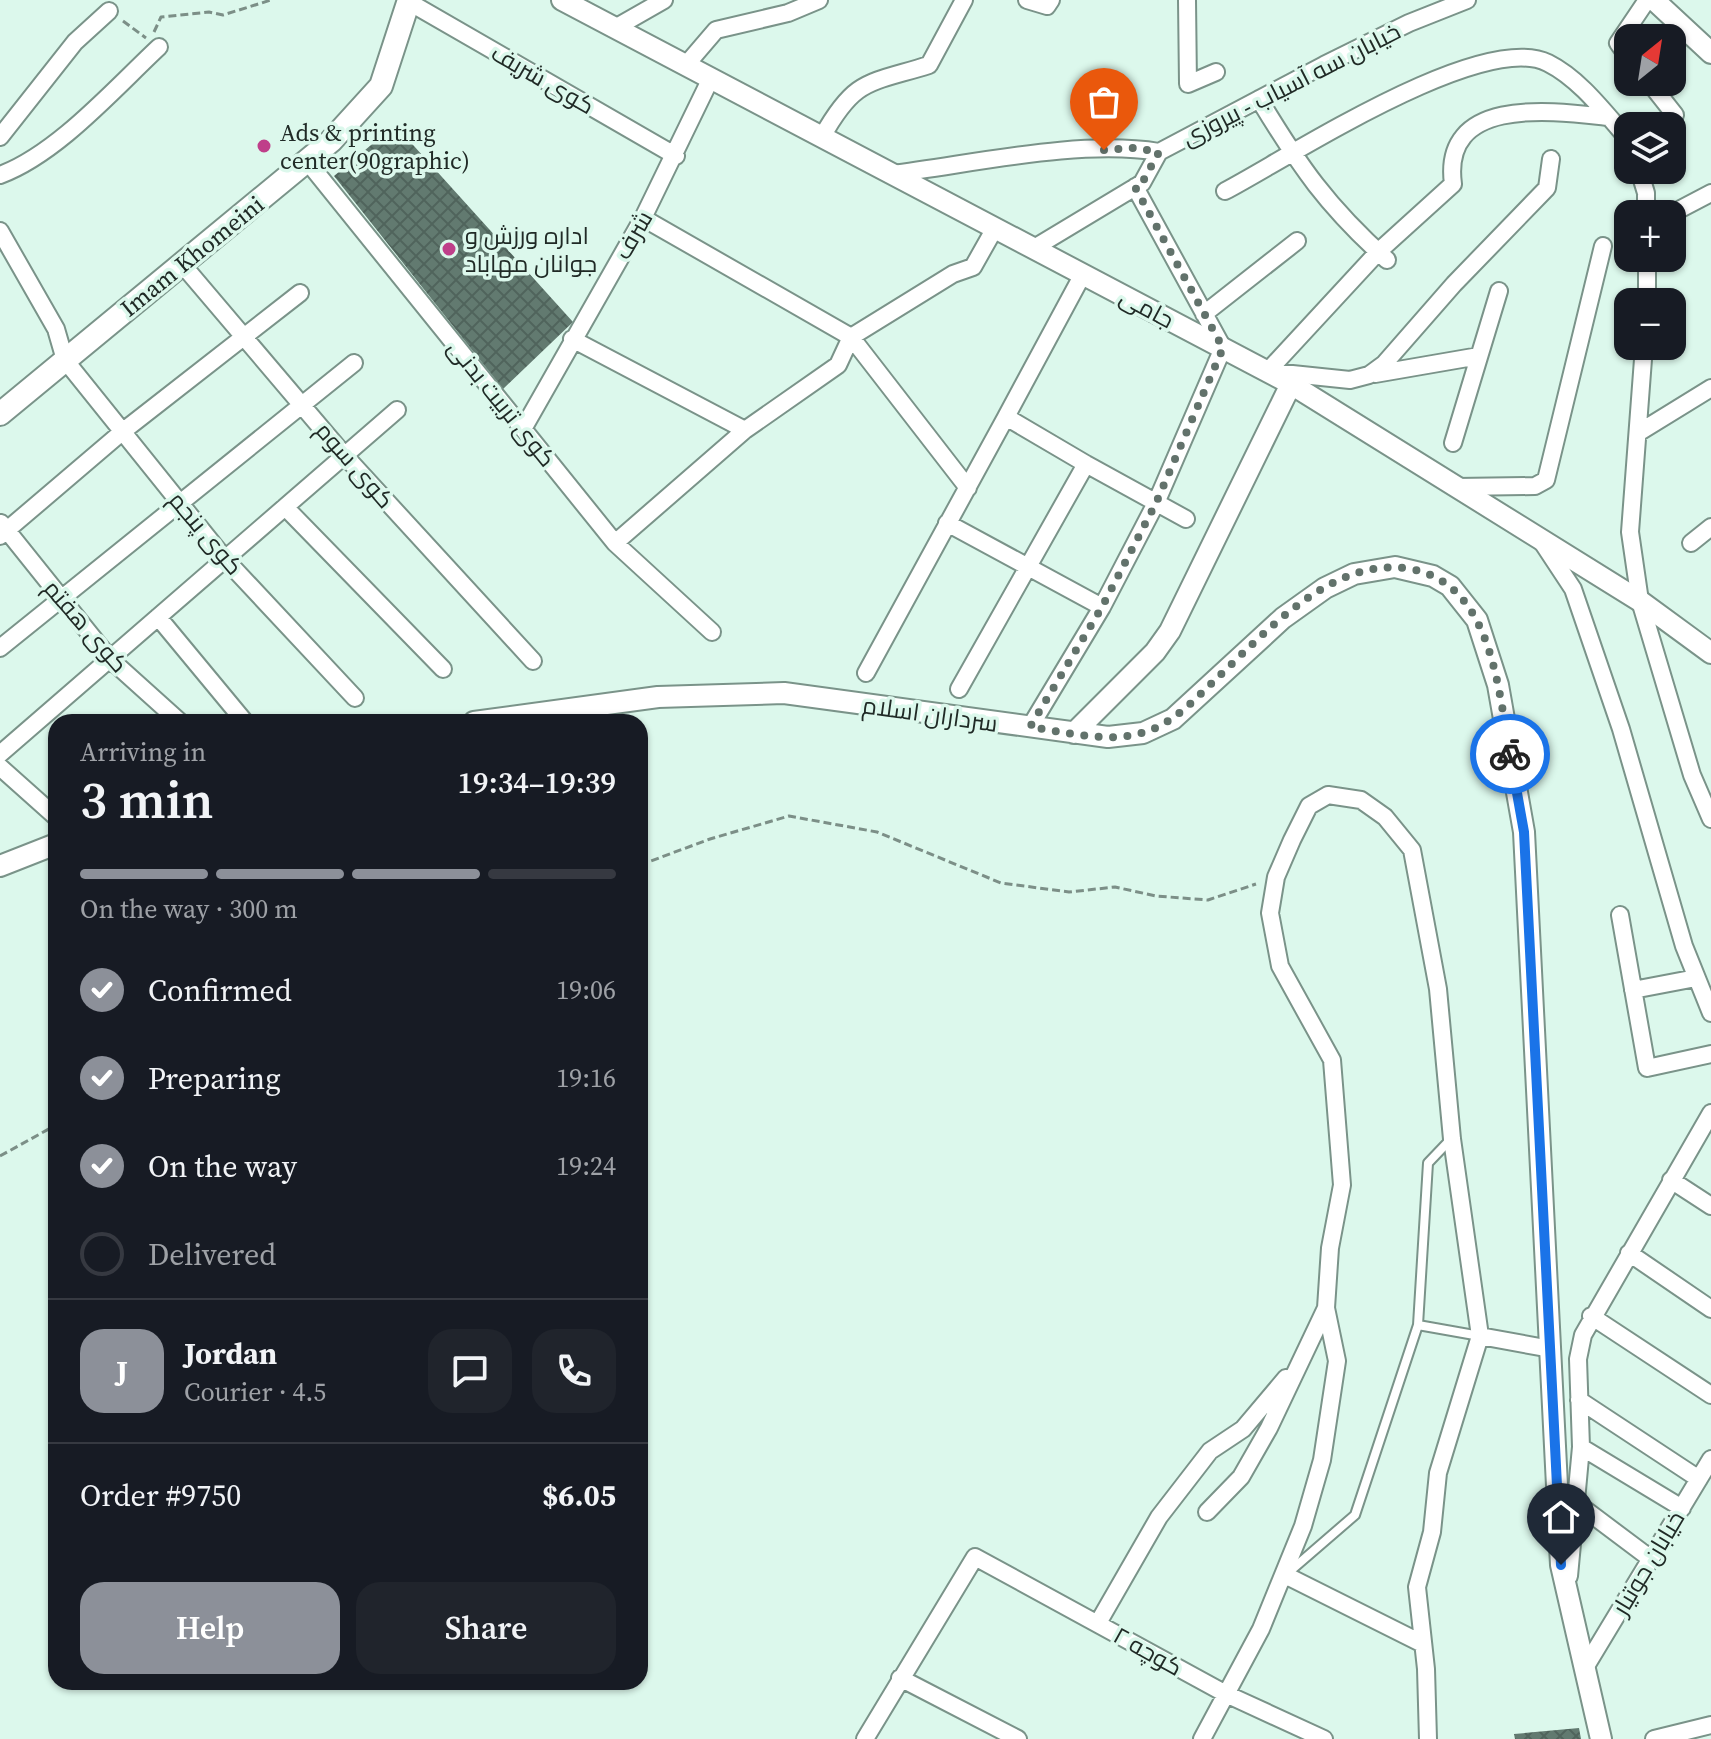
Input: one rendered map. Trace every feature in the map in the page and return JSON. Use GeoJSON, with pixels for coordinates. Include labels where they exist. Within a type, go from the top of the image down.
{"type":"FeatureCollection","features":[{"type":"Feature","properties":{"kind":"main road","name":"Imam Khomeini"},"geometry":{"type":"LineString","coordinates":[[0,414],[331,141],[381,86],[409,1]]}},
{"type":"Feature","properties":{"kind":"street","name":"جامی"},"geometry":{"type":"LineString","coordinates":[[562,0],[1291,384],[1640,601],[1711,653]]}},
{"type":"Feature","properties":{"kind":"street"},"geometry":{"type":"LineString","coordinates":[[615,28],[664,0]]}},
{"type":"Feature","properties":{"kind":"street"},"geometry":{"type":"LineString","coordinates":[[686,65],[716,30],[788,13],[819,0]]}},
{"type":"Feature","properties":{"kind":"street"},"geometry":{"type":"LineString","coordinates":[[822,137],[841,103],[856,89],[929,65],[964,0]]}},
{"type":"Feature","properties":{"kind":"street"},"geometry":{"type":"LineString","coordinates":[[1027,0],[1047,6],[1051,0]]}},
{"type":"Feature","properties":{"kind":"street"},"geometry":{"type":"LineString","coordinates":[[1187,0],[1188,84],[1216,72]]}},
{"type":"Feature","properties":{"kind":"street","name":"خیابان سه آسیاب - پیروزی"},"geometry":{"type":"LineString","coordinates":[[1034,248],[1142,183],[1159,152],[1409,23],[1467,0]]}},
{"type":"Feature","properties":{"kind":"street"},"geometry":{"type":"LineString","coordinates":[[1631,24],[1647,0]]}},
{"type":"Feature","properties":{"kind":"street"},"geometry":{"type":"LineString","coordinates":[[1654,0],[1711,53]]}},
{"type":"Feature","properties":{"kind":"street","name":"کوی شریف"},"geometry":{"type":"LineString","coordinates":[[409,1],[676,156]]}},
{"type":"Feature","properties":{"kind":"street"},"geometry":{"type":"LineString","coordinates":[[0,137],[75,42],[109,11]]}},
{"type":"Feature","properties":{"kind":"street"},"geometry":{"type":"LineString","coordinates":[[0,175],[14,170],[74,126],[159,47]]}},
{"type":"Feature","properties":{"kind":"street"},"geometry":{"type":"LineString","coordinates":[[1225,191],[1369,109],[1455,71],[1519,57],[1548,63],[1587,93],[1614,124]]}},
{"type":"Feature","properties":{"kind":"street","name":"شرف"},"geometry":{"type":"LineString","coordinates":[[523,429],[643,218],[676,156],[711,78]]}},
{"type":"Feature","properties":{"kind":"street"},"geometry":{"type":"LineString","coordinates":[[1660,96],[1673,112]]}},
{"type":"Feature","properties":{"kind":"street"},"geometry":{"type":"LineString","coordinates":[[1259,99],[1293,155],[1334,211],[1382,256]]}},
{"type":"Feature","properties":{"kind":"street"},"geometry":{"type":"LineString","coordinates":[[1267,372],[1453,184],[1451,167],[1466,133],[1505,113],[1561,110],[1608,117]]}},
{"type":"Feature","properties":{"kind":"street","name":"خیابان سه آسیاب - پیروزی"},"geometry":{"type":"LineString","coordinates":[[891,174],[1074,151],[1134,148],[1159,152]]}},
{"type":"Feature","properties":{"kind":"street"},"geometry":{"type":"LineString","coordinates":[[1369,375],[1384,364],[1454,284],[1547,188],[1551,159]]}},
{"type":"Feature","properties":{"kind":"street","name":"کوی تربیت بدنی"},"geometry":{"type":"LineString","coordinates":[[307,161],[615,543],[712,632]]}},
{"type":"Feature","properties":{"kind":"street"},"geometry":{"type":"LineString","coordinates":[[1030,727],[1102,607],[1156,503],[1223,348],[1135,187]]}},
{"type":"Feature","properties":{"kind":"street"},"geometry":{"type":"LineString","coordinates":[[1686,206],[1711,193]]}},
{"type":"Feature","properties":{"kind":"street"},"geometry":{"type":"LineString","coordinates":[[643,218],[851,337],[968,488]]}},
{"type":"Feature","properties":{"kind":"street"},"geometry":{"type":"LineString","coordinates":[[615,543],[745,430],[838,365],[851,337],[953,274],[973,267],[995,228]]}},
{"type":"Feature","properties":{"kind":"street","name":"کوی پنجم"},"geometry":{"type":"LineString","coordinates":[[0,231],[56,329],[65,360],[225,559],[355,698]]}},
{"type":"Feature","properties":{"kind":"street"},"geometry":{"type":"LineString","coordinates":[[1204,314],[1297,241]]}},
{"type":"Feature","properties":{"kind":"street"},"geometry":{"type":"LineString","coordinates":[[1456,487],[1535,486],[1546,480],[1603,246]]}},
{"type":"Feature","properties":{"kind":"street","name":"کوی سوم"},"geometry":{"type":"LineString","coordinates":[[182,264],[345,456],[533,661]]}},
{"type":"Feature","properties":{"kind":"street"},"geometry":{"type":"LineString","coordinates":[[866,673],[1083,274]]}},
{"type":"Feature","properties":{"kind":"street"},"geometry":{"type":"LineString","coordinates":[[1453,443],[1499,291]]}},
{"type":"Feature","properties":{"kind":"street"},"geometry":{"type":"LineString","coordinates":[[2,529],[300,293]]}},
{"type":"Feature","properties":{"kind":"street"},"geometry":{"type":"LineString","coordinates":[[572,339],[745,430]]}},
{"type":"Feature","properties":{"kind":"street"},"geometry":{"type":"LineString","coordinates":[[1267,372],[1350,380],[1479,356]]}},
{"type":"Feature","properties":{"kind":"street"},"geometry":{"type":"LineString","coordinates":[[1643,360],[1630,532],[1640,601],[1692,775],[1711,819]]}},
{"type":"Feature","properties":{"kind":"street"},"geometry":{"type":"LineString","coordinates":[[0,648],[354,363]]}},
{"type":"Feature","properties":{"kind":"street"},"geometry":{"type":"LineString","coordinates":[[1074,733],[1155,652],[1170,631],[1291,384]]}},
{"type":"Feature","properties":{"kind":"street"},"geometry":{"type":"LineString","coordinates":[[1638,433],[1711,388]]}},
{"type":"Feature","properties":{"kind":"street"},"geometry":{"type":"LineString","coordinates":[[0,754],[397,410]]}},
{"type":"Feature","properties":{"kind":"street"},"geometry":{"type":"LineString","coordinates":[[1006,417],[1186,519]]}},
{"type":"Feature","properties":{"kind":"street"},"geometry":{"type":"LineString","coordinates":[[959,689],[1086,464]]}},
{"type":"Feature","properties":{"kind":"street"},"geometry":{"type":"LineString","coordinates":[[285,507],[443,669]]}},
{"type":"Feature","properties":{"kind":"street"},"geometry":{"type":"LineString","coordinates":[[947,523],[1102,607]]}},
{"type":"Feature","properties":{"kind":"street"},"geometry":{"type":"LineString","coordinates":[[1691,543],[1711,527]]}},
{"type":"Feature","properties":{"kind":"street","name":"کوی هفتم"},"geometry":{"type":"LineString","coordinates":[[2,529],[110,659],[171,714]]}},
{"type":"Feature","properties":{"kind":"street"},"geometry":{"type":"LineString","coordinates":[[1539,539],[1573,589],[1621,729],[1684,946],[1711,1013]]}},
{"type":"Feature","properties":{"kind":"street","name":"سرداران اسلام"},"geometry":{"type":"LineString","coordinates":[[533,714],[658,697],[784,693],[1108,737],[1143,733],[1173,719],[1283,618],[1325,588],[1354,574],[1379,568],[1414,570],[1450,586],[1463,600],[1485,638],[1498,685],[1524,832],[1561,1565],[1601,1739]]}},
{"type":"Feature","properties":{"kind":"street"},"geometry":{"type":"LineString","coordinates":[[158,617],[238,714]]}},
{"type":"Feature","properties":{"kind":"street"},"geometry":{"type":"LineString","coordinates":[[0,767],[48,810]]}},
{"type":"Feature","properties":{"kind":"street"},"geometry":{"type":"LineString","coordinates":[[1202,1739],[1261,1629],[1285,1575],[1322,1460],[1337,1361],[1326,1308],[1330,1248],[1342,1185],[1332,1060],[1280,966],[1270,913],[1276,877],[1309,806],[1328,795],[1361,800],[1385,817],[1412,850],[1438,989],[1452,1139],[1480,1336],[1438,1473],[1432,1532],[1417,1587],[1428,1739]]}},
{"type":"Feature","properties":{"kind":"street"},"geometry":{"type":"LineString","coordinates":[[0,866],[48,847]]}},
{"type":"Feature","properties":{"kind":"street"},"geometry":{"type":"LineString","coordinates":[[1620,915],[1647,1068],[1711,1054]]}},
{"type":"Feature","properties":{"kind":"street"},"geometry":{"type":"LineString","coordinates":[[1633,990],[1696,978]]}},
{"type":"Feature","properties":{"kind":"street"},"geometry":{"type":"LineString","coordinates":[[1568,1593],[1581,1447],[1578,1359],[1583,1335],[1591,1316],[1711,1114]]}},
{"type":"Feature","properties":{"kind":"street"},"geometry":{"type":"LineString","coordinates":[[1671,1180],[1711,1206]]}},
{"type":"Feature","properties":{"kind":"street"},"geometry":{"type":"LineString","coordinates":[[1629,1253],[1711,1309]]}},
{"type":"Feature","properties":{"kind":"street"},"geometry":{"type":"LineString","coordinates":[[1207,1512],[1241,1477],[1269,1428],[1326,1308]]}},
{"type":"Feature","properties":{"kind":"street"},"geometry":{"type":"LineString","coordinates":[[1591,1316],[1711,1395]]}},
{"type":"Feature","properties":{"kind":"street"},"geometry":{"type":"LineString","coordinates":[[1480,1336],[1551,1349]]}},
{"type":"Feature","properties":{"kind":"street"},"geometry":{"type":"LineString","coordinates":[[1098,1623],[1159,1517],[1210,1451],[1243,1429],[1297,1365]]}},
{"type":"Feature","properties":{"kind":"street"},"geometry":{"type":"LineString","coordinates":[[1579,1400],[1699,1479]]}},
{"type":"Feature","properties":{"kind":"street"},"geometry":{"type":"LineString","coordinates":[[1581,1447],[1682,1508]]}},
{"type":"Feature","properties":{"kind":"street","name":"خیابان جوتیار"},"geometry":{"type":"LineString","coordinates":[[1586,1666],[1711,1459]]}},
{"type":"Feature","properties":{"kind":"street"},"geometry":{"type":"LineString","coordinates":[[1575,1502],[1651,1559]]}},
{"type":"Feature","properties":{"kind":"street","name":"کوچه ۲"},"geometry":{"type":"LineString","coordinates":[[900,1678],[975,1557],[1226,1694],[1324,1739]]}},
{"type":"Feature","properties":{"kind":"street"},"geometry":{"type":"LineString","coordinates":[[1285,1575],[1423,1644]]}},
{"type":"Feature","properties":{"kind":"street"},"geometry":{"type":"LineString","coordinates":[[865,1739],[900,1678],[1018,1739]]}},
{"type":"Feature","properties":{"kind":"street"},"geometry":{"type":"LineString","coordinates":[[1654,1739],[1711,1725]]}},
{"type":"Feature","properties":{"kind":"lane"},"geometry":{"type":"LineString","coordinates":[[1285,1575],[1355,1515],[1418,1325],[1428,1163],[1452,1139]]}},
{"type":"Feature","properties":{"kind":"lane"},"geometry":{"type":"LineString","coordinates":[[1418,1325],[1480,1336]]}},
{"type":"Feature","properties":{"kind":"path"},"geometry":{"type":"LineString","coordinates":[[159,47],[154,32],[161,17],[209,12],[223,15],[271,0]]}},
{"type":"Feature","properties":{"kind":"path"},"geometry":{"type":"LineString","coordinates":[[109,11],[159,47]]}},
{"type":"Feature","properties":{"kind":"path"},"geometry":{"type":"LineString","coordinates":[[648,862],[710,839],[789,816],[877,832],[1001,883],[1069,892],[1115,887],[1156,896],[1208,900],[1276,877]]}},
{"type":"Feature","properties":{"kind":"path"},"geometry":{"type":"LineString","coordinates":[[0,1156],[48,1129]]}},
{"type":"Feature","properties":{"kind":"building","name":"اداره ورزش و جوانان مهاباد"},"geometry":{"type":"Polygon","coordinates":[[[395,125],[573,322],[503,389],[334,176],[395,125]]]}},
{"type":"Feature","properties":{"kind":"building"},"geometry":{"type":"Polygon","coordinates":[[[1579,1728],[1581,1739],[1515,1739],[1514,1734],[1579,1728]]]}},
{"type":"Feature","properties":{"kind":"way so far"},"geometry":{"type":"LineString","coordinates":[[1104,150],[1134,148],[1159,152],[1142,183],[1135,187],[1223,348],[1156,503],[1102,607],[1030,727],[1108,737],[1143,733],[1173,719],[1283,618],[1325,588],[1354,574],[1395,567],[1433,576],[1450,586],[1477,620],[1498,685],[1510,754]]}},
{"type":"Feature","properties":{"kind":"place","name":"Ads & printing center(90graphic)"},"geometry":{"type":"Point","coordinates":[264,146]}},
{"type":"Feature","properties":{"kind":"place","name":"اداره ورزش و جوانان مهاباد"},"geometry":{"type":"Point","coordinates":[449,249]}},
{"type":"Feature","properties":{"kind":"route"},"geometry":{"type":"LineString","coordinates":[[1510,754],[1524,832],[1561,1565]]}}]}
